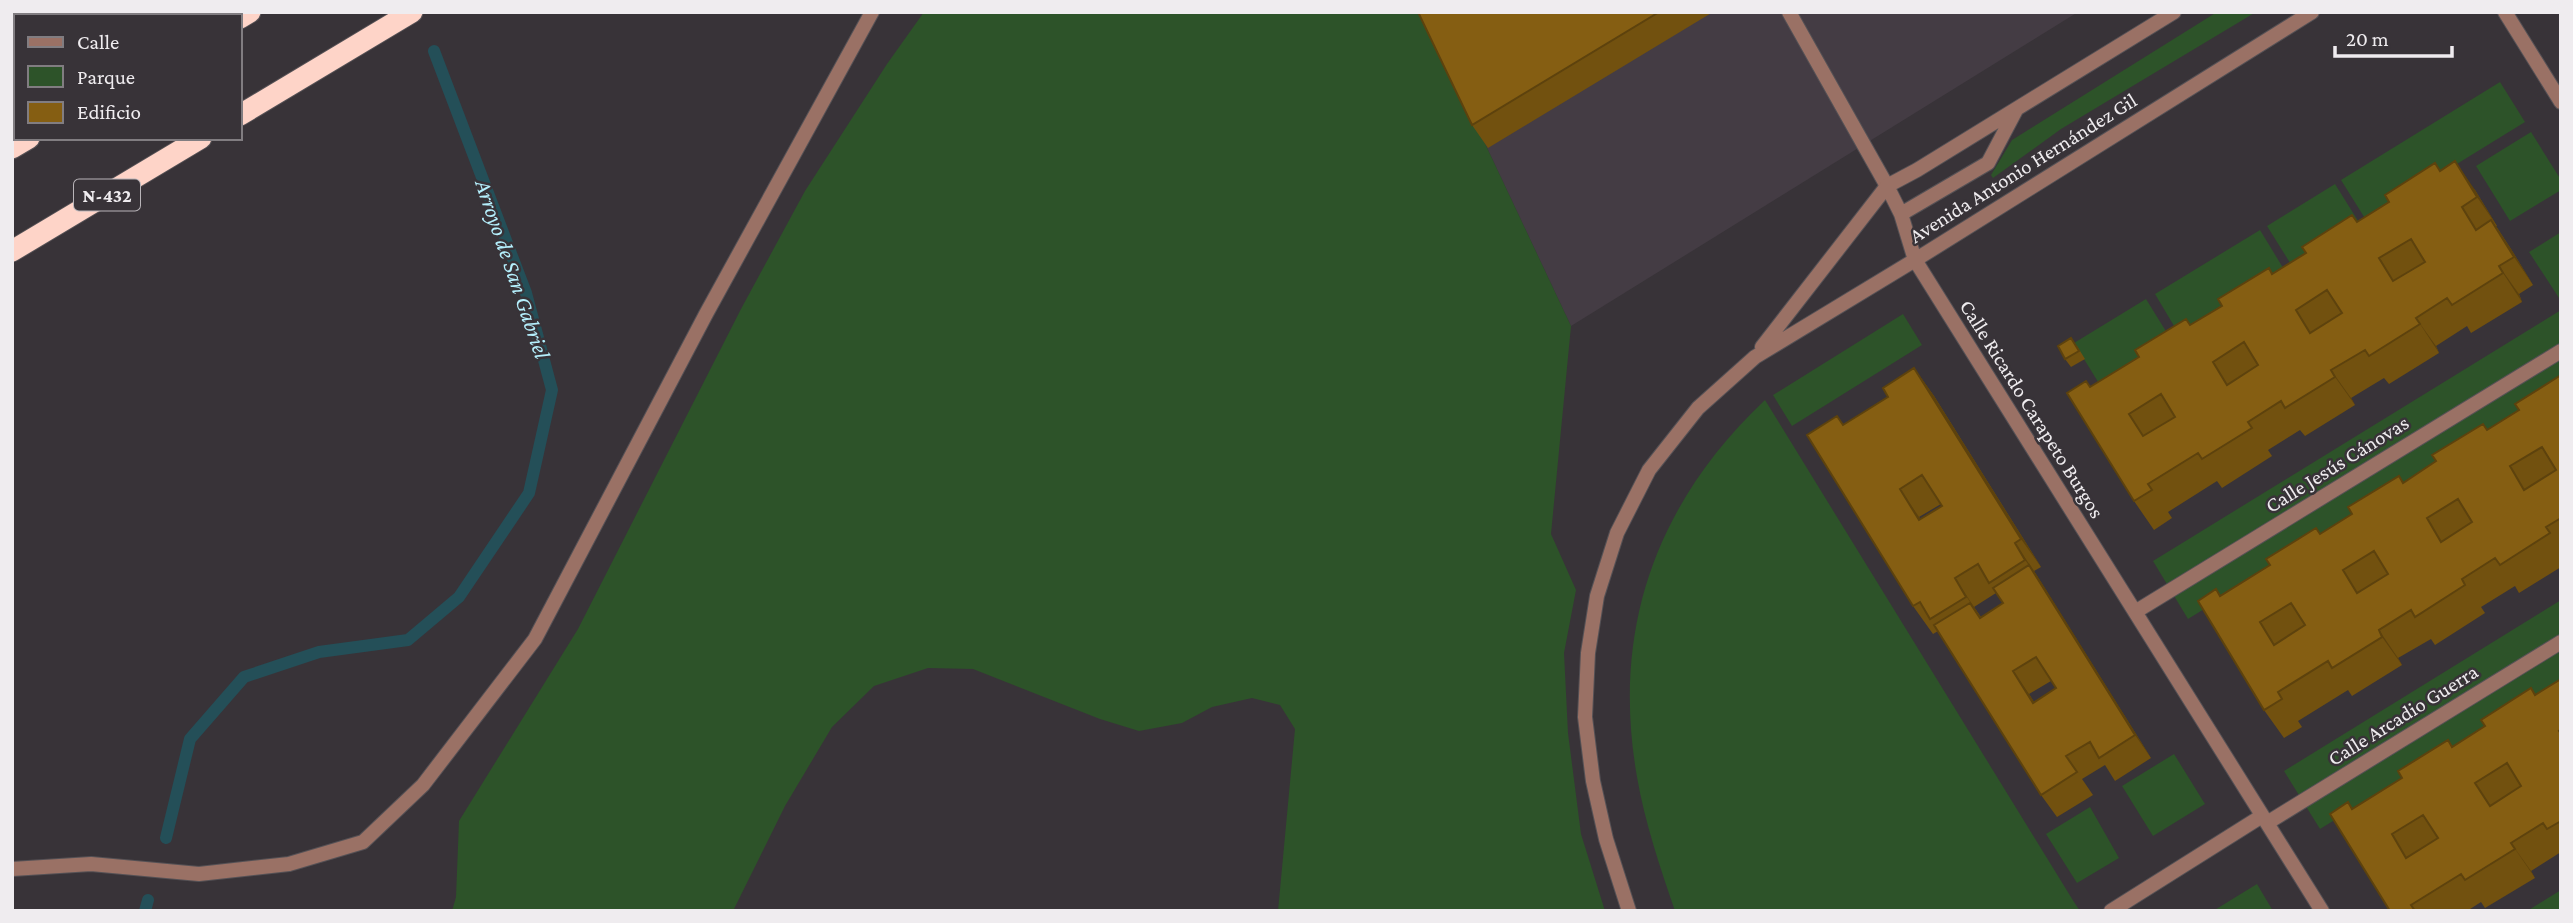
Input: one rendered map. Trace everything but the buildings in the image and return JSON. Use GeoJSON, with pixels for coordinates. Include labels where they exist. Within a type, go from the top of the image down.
{"type":"FeatureCollection","features":[{"type":"Feature","properties":{"kind":"highway"},"geometry":{"type":"LineString","coordinates":[[242,114],[412,12]]}},
{"type":"Feature","properties":{"kind":"highway","name":"N-432"},"geometry":{"type":"LineString","coordinates":[[12,251],[198,140]]}},
{"type":"Feature","properties":{"kind":"street"},"geometry":{"type":"LineString","coordinates":[[12,869],[91,864],[199,874],[289,864],[363,842],[423,785],[535,639],[706,314],[872,12]]}},
{"type":"Feature","properties":{"kind":"street"},"geometry":{"type":"LineString","coordinates":[[847,60],[883,12]]}},
{"type":"Feature","properties":{"kind":"street","name":"Calle Ricardo Carapeto Burgos"},"geometry":{"type":"LineString","coordinates":[[1789,12],[1887,186],[1901,214],[1915,260],[2322,911]]}},
{"type":"Feature","properties":{"kind":"street","name":"Avenida Antonio Hernández Gil"},"geometry":{"type":"LineString","coordinates":[[1629,911],[1606,839],[1593,781],[1585,717],[1588,653],[1597,596],[1617,533],[1649,470],[1698,408],[1755,357],[1887,186],[2174,12]]}},
{"type":"Feature","properties":{"kind":"street","name":"Avenida Antonio Hernández Gil"},"geometry":{"type":"LineString","coordinates":[[1755,357],[2312,12]]}},
{"type":"Feature","properties":{"kind":"street"},"geometry":{"type":"LineString","coordinates":[[2505,12],[2561,102]]}},
{"type":"Feature","properties":{"kind":"street"},"geometry":{"type":"LineString","coordinates":[[1901,214],[1988,163],[2017,108]]}},
{"type":"Feature","properties":{"kind":"street","name":"Calle Jesús Cánovas"},"geometry":{"type":"LineString","coordinates":[[2135,612],[2561,351]]}},
{"type":"Feature","properties":{"kind":"street","name":"Calle Arcadio Guerra"},"geometry":{"type":"LineString","coordinates":[[2264,819],[2561,642]]}},
{"type":"Feature","properties":{"kind":"street"},"geometry":{"type":"LineString","coordinates":[[2111,911],[2264,819]]}},
{"type":"Feature","properties":{"kind":"shaded area"},"geometry":{"type":"Polygon","coordinates":[[[1423,12],[2078,12],[1571,326],[1423,12]]]}},
{"type":"Feature","properties":{"kind":"green space"},"geometry":{"type":"Polygon","coordinates":[[[924,12],[1423,12],[1571,326],[1551,534],[1576,590],[1564,653],[1568,733],[1581,834],[1605,911],[1278,911],[1295,729],[1280,705],[1252,698],[1212,707],[1182,723],[1139,731],[1100,719],[973,669],[928,668],[874,686],[832,727],[785,806],[733,911],[452,911],[456,897],[459,821],[578,629],[741,309],[805,191],[924,12]]]}},
{"type":"Feature","properties":{"kind":"green space"},"geometry":{"type":"Polygon","coordinates":[[[2217,12],[2256,12],[2061,129],[1993,178],[1991,175],[2012,140],[2217,12]]]}},
{"type":"Feature","properties":{"kind":"green space"},"geometry":{"type":"Polygon","coordinates":[[[2500,82],[2525,122],[2366,220],[2341,180],[2500,82]]]}},
{"type":"Feature","properties":{"kind":"green space"},"geometry":{"type":"Polygon","coordinates":[[[2531,132],[2561,180],[2561,190],[2510,221],[2476,166],[2531,132]]]}},
{"type":"Feature","properties":{"kind":"green space"},"geometry":{"type":"Polygon","coordinates":[[[2335,184],[2360,224],[2292,266],[2267,226],[2335,184]]]}},
{"type":"Feature","properties":{"kind":"green space"},"geometry":{"type":"Polygon","coordinates":[[[2260,230],[2285,271],[2180,336],[2155,294],[2260,230]]]}},
{"type":"Feature","properties":{"kind":"green space"},"geometry":{"type":"Polygon","coordinates":[[[2561,232],[2561,297],[2559,298],[2529,252],[2561,232]]]}},
{"type":"Feature","properties":{"kind":"green space"},"geometry":{"type":"Polygon","coordinates":[[[2146,299],[2172,341],[2100,385],[2074,343],[2146,299]]]}},
{"type":"Feature","properties":{"kind":"green space"},"geometry":{"type":"Polygon","coordinates":[[[2561,310],[2561,389],[2188,619],[2153,561],[2561,310]]]}},
{"type":"Feature","properties":{"kind":"green space"},"geometry":{"type":"Polygon","coordinates":[[[1903,314],[1922,345],[1792,426],[1773,395],[1903,314]]]}},
{"type":"Feature","properties":{"kind":"green space"},"geometry":{"type":"Polygon","coordinates":[[[1765,400],[2080,911],[1675,911],[1658,861],[1637,777],[1631,723],[1631,670],[1637,620],[1650,572],[1670,526],[1695,482],[1727,440],[1765,400]]]}},
{"type":"Feature","properties":{"kind":"green space"},"geometry":{"type":"Polygon","coordinates":[[[2561,600],[2561,681],[2320,829],[2284,771],[2561,600]]]}},
{"type":"Feature","properties":{"kind":"green space"},"geometry":{"type":"Polygon","coordinates":[[[2174,754],[2205,804],[2153,836],[2122,786],[2174,754]]]}},
{"type":"Feature","properties":{"kind":"green space"},"geometry":{"type":"Polygon","coordinates":[[[2090,807],[2119,858],[2077,883],[2046,834],[2090,807]]]}},
{"type":"Feature","properties":{"kind":"green space"},"geometry":{"type":"Polygon","coordinates":[[[2257,884],[2273,911],[2213,911],[2257,884]]]}},
{"type":"Feature","properties":{"kind":"green space"},"geometry":{"type":"Polygon","coordinates":[[[2561,890],[2561,911],[2527,911],[2561,890]]]}},
{"type":"Feature","properties":{"kind":"waterway","name":"Arroyo de San Gabriel"},"geometry":{"type":"LineString","coordinates":[[166,838],[190,739],[244,677],[319,652],[408,640],[459,597],[529,493],[552,390],[526,293],[434,51]]}},
{"type":"Feature","properties":{"kind":"waterway","name":"Arroyo de San Gabriel"},"geometry":{"type":"LineString","coordinates":[[145,911],[148,900]]}}]}
